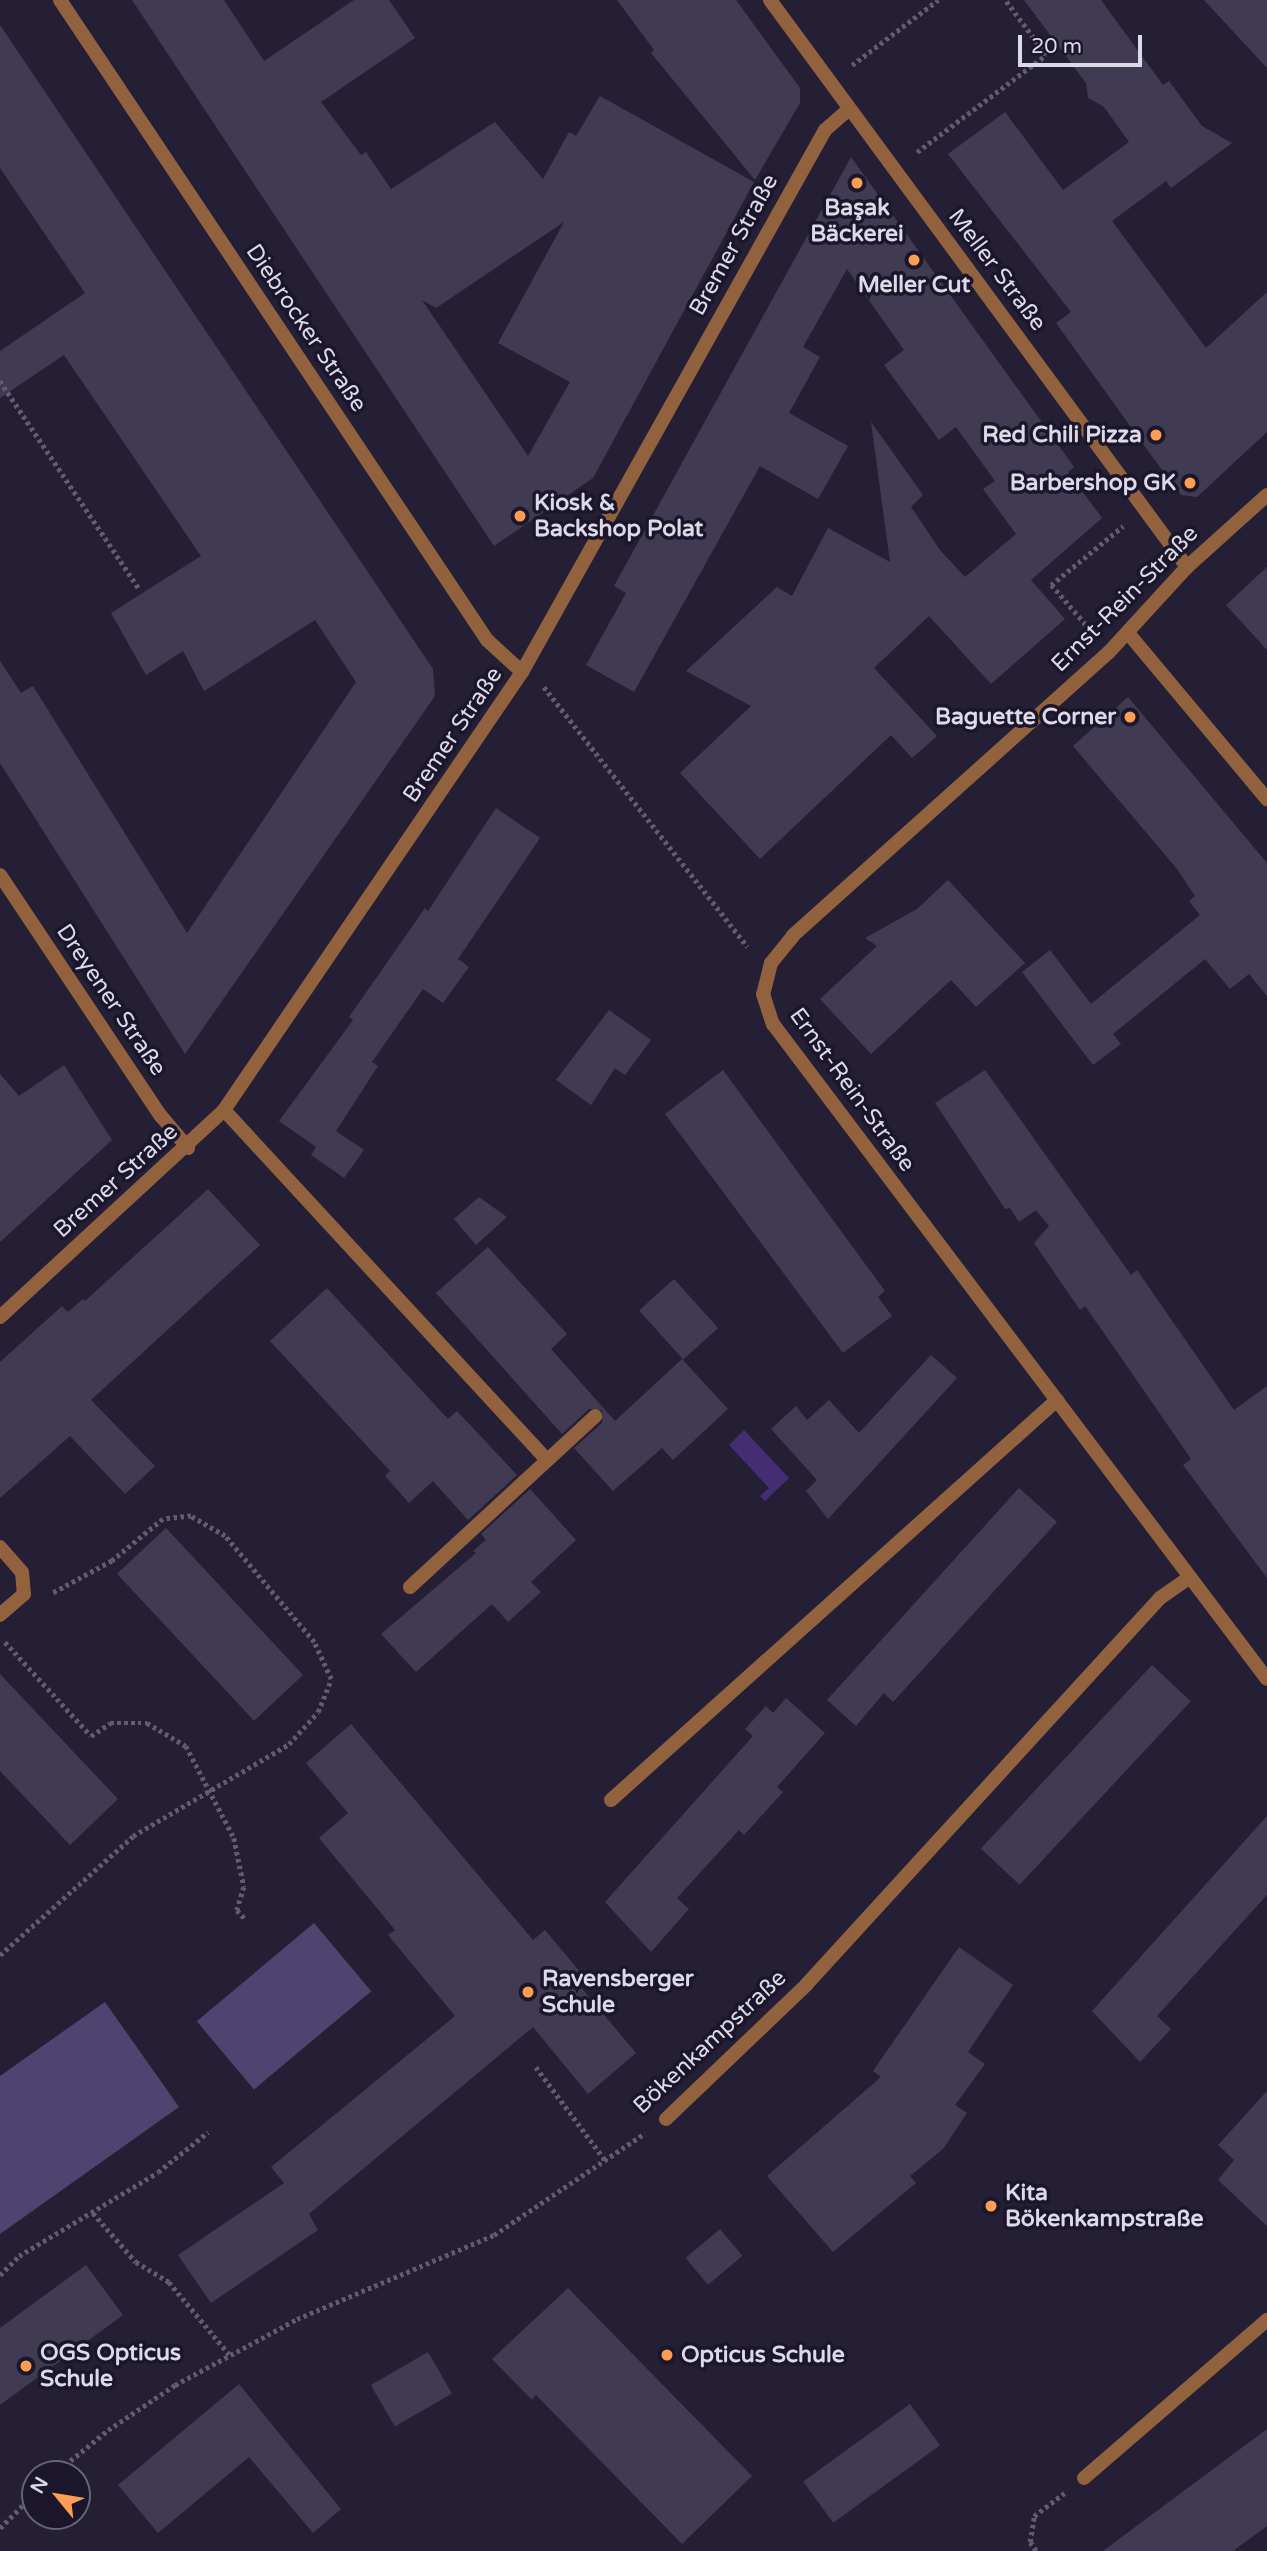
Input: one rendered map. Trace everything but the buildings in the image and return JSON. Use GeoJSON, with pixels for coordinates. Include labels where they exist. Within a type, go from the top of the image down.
{"type":"FeatureCollection","features":[{"type":"Feature","properties":{"kind":"street","name":"Diebrocker Straße"},"geometry":{"type":"LineString","coordinates":[[60,0],[487,640],[522,672]]}},
{"type":"Feature","properties":{"kind":"street","name":"Meller Straße"},"geometry":{"type":"LineString","coordinates":[[770,0],[1187,567]]}},
{"type":"Feature","properties":{"kind":"street","name":"Bremer Straße"},"geometry":{"type":"LineString","coordinates":[[0,1317],[188,1148],[224,1110],[522,672],[825,130],[849,109]]}},
{"type":"Feature","properties":{"kind":"street","name":"Ernst-Rein-Straße"},"geometry":{"type":"LineString","coordinates":[[1267,495],[1187,567],[1108,652],[793,936],[772,963],[763,994],[773,1024],[1267,1679]]}},
{"type":"Feature","properties":{"kind":"street"},"geometry":{"type":"LineString","coordinates":[[1128,632],[1267,799]]}},
{"type":"Feature","properties":{"kind":"street","name":"Dreyener Straße"},"geometry":{"type":"LineString","coordinates":[[0,875],[188,1148]]}},
{"type":"Feature","properties":{"kind":"street"},"geometry":{"type":"LineString","coordinates":[[224,1110],[547,1460]]}},
{"type":"Feature","properties":{"kind":"street"},"geometry":{"type":"LineString","coordinates":[[611,1800],[1057,1400]]}},
{"type":"Feature","properties":{"kind":"street"},"geometry":{"type":"LineString","coordinates":[[410,1587],[594,1416]]}},
{"type":"Feature","properties":{"kind":"street"},"geometry":{"type":"LineString","coordinates":[[0,1547],[22,1572],[24,1594],[0,1615]]}},
{"type":"Feature","properties":{"kind":"street","name":"Bökenkampstraße"},"geometry":{"type":"LineString","coordinates":[[666,2119],[806,1985],[1160,1598],[1189,1578]]}},
{"type":"Feature","properties":{"kind":"street"},"geometry":{"type":"LineString","coordinates":[[1084,2478],[1267,2320]]}},
{"type":"Feature","properties":{"kind":"path"},"geometry":{"type":"LineString","coordinates":[[830,82],[938,0]]}},
{"type":"Feature","properties":{"kind":"path"},"geometry":{"type":"LineString","coordinates":[[894,170],[1046,55],[1005,0]]}},
{"type":"Feature","properties":{"kind":"path"},"geometry":{"type":"LineString","coordinates":[[0,381],[139,589]]}},
{"type":"Feature","properties":{"kind":"path"},"geometry":{"type":"LineString","coordinates":[[1108,652],[1051,585],[1144,508]]}},
{"type":"Feature","properties":{"kind":"path"},"geometry":{"type":"LineString","coordinates":[[522,672],[556,700],[730,930],[772,963]]}},
{"type":"Feature","properties":{"kind":"path"},"geometry":{"type":"LineString","coordinates":[[0,1955],[133,1836],[289,1744],[318,1712],[331,1679],[314,1642],[225,1536],[191,1516],[163,1519],[112,1561],[57,1593],[24,1594]]}},
{"type":"Feature","properties":{"kind":"path"},"geometry":{"type":"LineString","coordinates":[[0,1636],[91,1736],[110,1723],[147,1723],[186,1746],[213,1791],[234,1838],[244,1887],[237,1910],[244,1919]]}},
{"type":"Feature","properties":{"kind":"path"},"geometry":{"type":"LineString","coordinates":[[536,2067],[605,2160]]}},
{"type":"Feature","properties":{"kind":"path","name":"Bökenkampstraße"},"geometry":{"type":"LineString","coordinates":[[71,2460],[108,2430],[229,2354],[297,2319],[495,2235],[666,2119]]}},
{"type":"Feature","properties":{"kind":"path"},"geometry":{"type":"LineString","coordinates":[[0,2275],[19,2256],[158,2172],[208,2132]]}},
{"type":"Feature","properties":{"kind":"path"},"geometry":{"type":"LineString","coordinates":[[93,2213],[136,2262],[169,2281],[229,2354]]}},
{"type":"Feature","properties":{"kind":"path"},"geometry":{"type":"LineString","coordinates":[[1036,2551],[1030,2542],[1034,2516],[1084,2478]]}},
{"type":"Feature","properties":{"kind":"path"},"geometry":{"type":"LineString","coordinates":[[0,2528],[21,2507]]}},
{"type":"Feature","properties":{"kind":"shaded area"},"geometry":{"type":"Polygon","coordinates":[[[744,1430],[789,1478],[765,1501],[760,1496],[769,1488],[729,1445],[744,1430]]]}},
{"type":"Feature","properties":{"kind":"shaded area"},"geometry":{"type":"Polygon","coordinates":[[[314,1923],[371,1991],[254,2090],[197,2021],[314,1923]]]}},
{"type":"Feature","properties":{"kind":"shaded area"},"geometry":{"type":"Polygon","coordinates":[[[105,2002],[179,2107],[0,2234],[0,2076],[105,2002]]]}},
{"type":"Feature","properties":{"kind":"place","name":"Başak Bäckerei"},"geometry":{"type":"Point","coordinates":[857,183]}},
{"type":"Feature","properties":{"kind":"place","name":"Meller Cut"},"geometry":{"type":"Point","coordinates":[914,260]}},
{"type":"Feature","properties":{"kind":"place","name":"Red Chili Pizza"},"geometry":{"type":"Point","coordinates":[1156,435]}},
{"type":"Feature","properties":{"kind":"place","name":"Barbershop GK"},"geometry":{"type":"Point","coordinates":[1190,483]}},
{"type":"Feature","properties":{"kind":"place","name":"Kiosk & Backshop Polat"},"geometry":{"type":"Point","coordinates":[520,516]}},
{"type":"Feature","properties":{"kind":"place","name":"Baguette Corner"},"geometry":{"type":"Point","coordinates":[1130,717]}},
{"type":"Feature","properties":{"kind":"place","name":"Ravensberger Schule"},"geometry":{"type":"Point","coordinates":[528,1992]}},
{"type":"Feature","properties":{"kind":"place","name":"Kita Bökenkampstraße"},"geometry":{"type":"Point","coordinates":[991,2206]}},
{"type":"Feature","properties":{"kind":"place","name":"Opticus Schule"},"geometry":{"type":"Point","coordinates":[667,2355]}},
{"type":"Feature","properties":{"kind":"place","name":"OGS Opticus Schule"},"geometry":{"type":"Point","coordinates":[26,2366]}}]}
